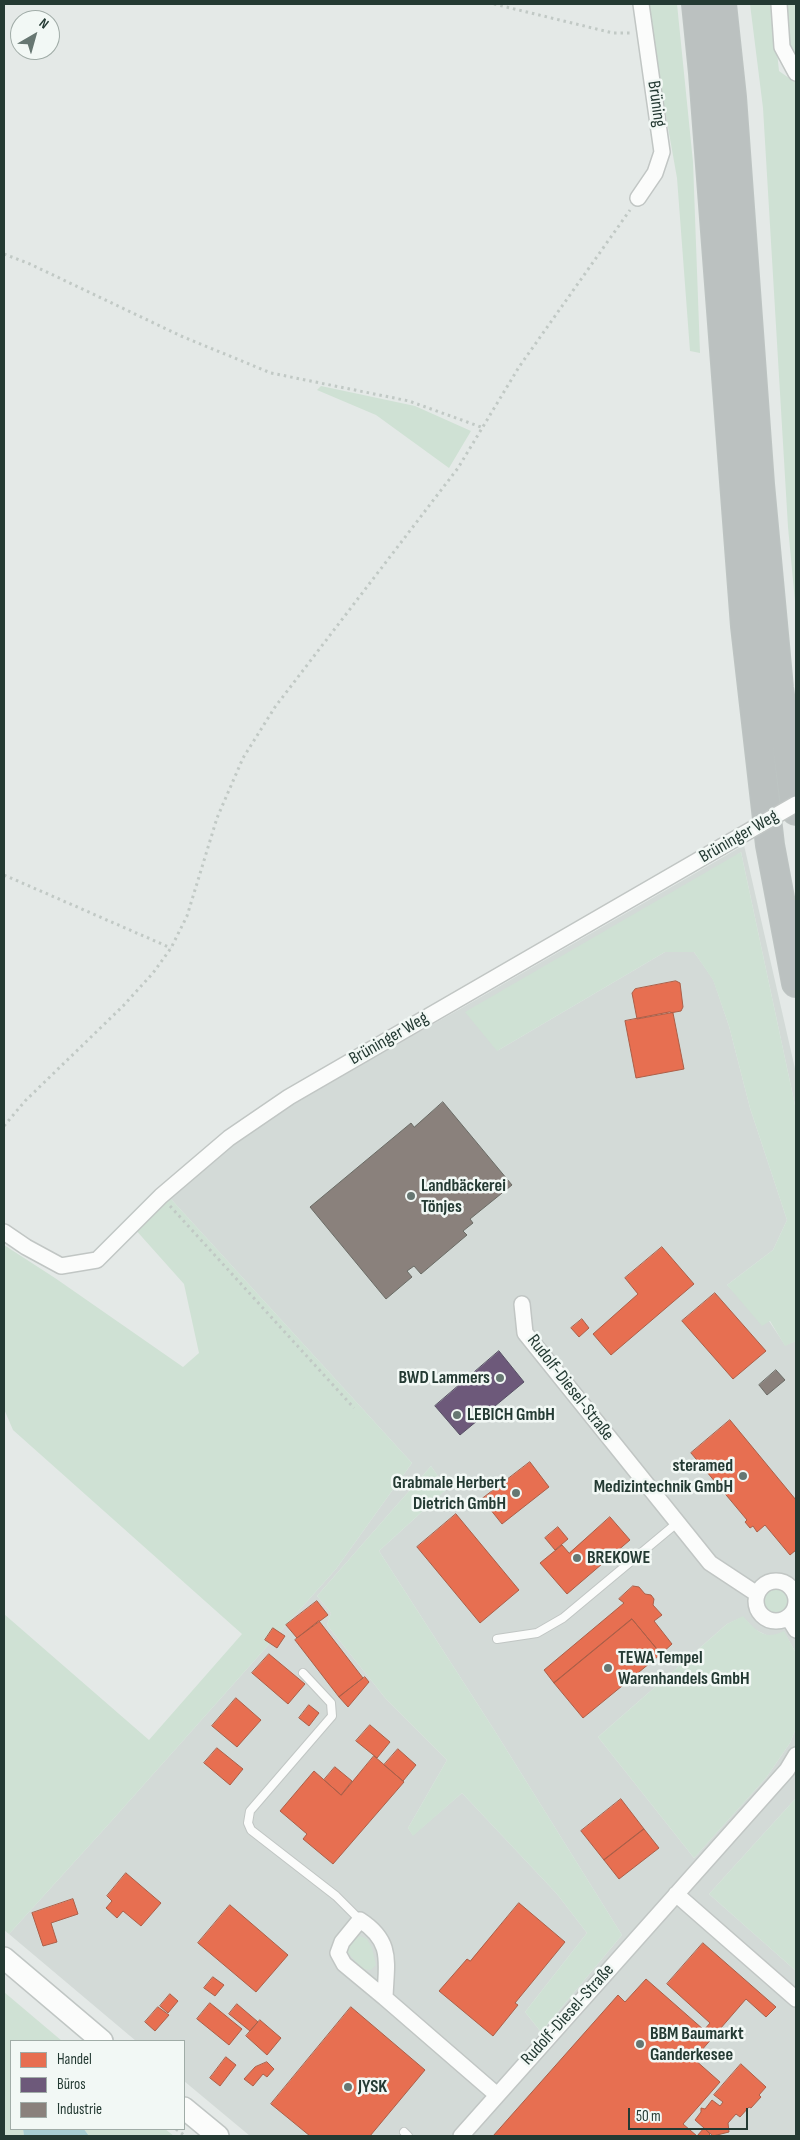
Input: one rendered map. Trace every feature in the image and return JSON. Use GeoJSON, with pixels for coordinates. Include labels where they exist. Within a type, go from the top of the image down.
{"type":"FeatureCollection","features":[{"type":"Feature","properties":{"kind":"highway"},"geometry":{"type":"LineString","coordinates":[[696,4],[703,73],[745,626],[770,845],[796,983]]}},
{"type":"Feature","properties":{"kind":"highway"},"geometry":{"type":"LineString","coordinates":[[722,4],[733,116],[762,513],[778,688],[796,810]]}},
{"type":"Feature","properties":{"kind":"main road"},"geometry":{"type":"LineString","coordinates":[[4,1958],[101,2040]]}},
{"type":"Feature","properties":{"kind":"main road"},"geometry":{"type":"LineString","coordinates":[[185,2109],[218,2136]]}},
{"type":"Feature","properties":{"kind":"street","name":"Brüning"},"geometry":{"type":"LineString","coordinates":[[638,198],[655,173],[662,152],[641,4]]}},
{"type":"Feature","properties":{"kind":"street"},"geometry":{"type":"LineString","coordinates":[[779,4],[782,47],[796,73]]}},
{"type":"Feature","properties":{"kind":"street","name":"Brüninger Weg"},"geometry":{"type":"LineString","coordinates":[[4,1232],[26,1247],[61,1266],[97,1260],[161,1196],[229,1138],[289,1097],[796,804]]}},
{"type":"Feature","properties":{"kind":"street","name":"Rudolf-Diesel-Straße"},"geometry":{"type":"LineString","coordinates":[[522,1304],[525,1333],[677,1523],[710,1563],[757,1594]]}},
{"type":"Feature","properties":{"kind":"street"},"geometry":{"type":"LineString","coordinates":[[771,1582],[784,1583],[790,1587],[795,1599],[795,1606],[788,1617],[776,1621],[764,1617],[757,1607],[757,1594],[760,1588],[771,1582]]}},
{"type":"Feature","properties":{"kind":"street"},"geometry":{"type":"LineString","coordinates":[[788,1617],[796,1630]]}},
{"type":"Feature","properties":{"kind":"street","name":"Rudolf-Diesel-Straße"},"geometry":{"type":"LineString","coordinates":[[460,2136],[787,1770],[796,1755]]}},
{"type":"Feature","properties":{"kind":"street"},"geometry":{"type":"LineString","coordinates":[[676,1894],[796,1999]]}},
{"type":"Feature","properties":{"kind":"street"},"geometry":{"type":"LineString","coordinates":[[385,1998],[385,1948],[381,1936],[372,1927],[360,1920],[342,1942],[338,1953],[344,1964],[497,2095]]}},
{"type":"Feature","properties":{"kind":"lane"},"geometry":{"type":"LineString","coordinates":[[497,1639],[537,1633],[563,1618],[677,1523]]}},
{"type":"Feature","properties":{"kind":"lane"},"geometry":{"type":"LineString","coordinates":[[303,1673],[331,1703],[332,1716],[250,1811],[248,1823],[251,1830],[336,1896],[360,1920]]}},
{"type":"Feature","properties":{"kind":"path"},"geometry":{"type":"LineString","coordinates":[[494,4],[613,33],[645,32]]}},
{"type":"Feature","properties":{"kind":"path"},"geometry":{"type":"LineString","coordinates":[[4,1126],[25,1101],[123,1006],[154,973],[171,948],[186,916],[217,818],[243,758],[275,707],[458,468],[481,427],[519,367],[562,309],[638,198]]}},
{"type":"Feature","properties":{"kind":"path"},"geometry":{"type":"LineString","coordinates":[[4,254],[30,264],[181,336],[271,372],[409,401],[481,427]]}},
{"type":"Feature","properties":{"kind":"path"},"geometry":{"type":"LineString","coordinates":[[4,876],[171,948]]}},
{"type":"Feature","properties":{"kind":"path"},"geometry":{"type":"LineString","coordinates":[[161,1196],[354,1408]]}},
{"type":"Feature","properties":{"kind":"shaded area"},"geometry":{"type":"Polygon","coordinates":[[[744,845],[796,1073],[796,1110],[741,852],[497,1051],[665,952],[694,952],[713,979],[729,1026],[750,1108],[787,1220],[773,1250],[727,1285],[769,1321],[785,1345],[796,1341],[796,1653],[784,1632],[774,1636],[766,1635],[754,1629],[743,1617],[727,1624],[598,1737],[694,1858],[766,1778],[790,1743],[796,1728],[796,1798],[709,1894],[796,1971],[796,2136],[250,2136],[185,2082],[185,2040],[135,2040],[9,1934],[336,1569],[412,1463],[170,1198],[233,1145],[292,1103],[460,1009],[744,845]],[[431,1466],[317,1596],[331,1613],[327,1625],[386,1699],[447,1760],[408,1828],[413,1835],[462,1793],[557,1894],[587,1933],[525,2012],[541,2032],[622,1935],[493,1728],[379,1551],[447,1489],[431,1466]]]}},
{"type":"Feature","properties":{"kind":"green space"},"geometry":{"type":"Polygon","coordinates":[[[646,4],[677,4],[693,162],[700,353],[690,351],[677,178],[646,4]]]}},
{"type":"Feature","properties":{"kind":"green space"},"geometry":{"type":"Polygon","coordinates":[[[750,4],[772,4],[779,71],[796,83],[796,612],[788,527],[763,108],[750,4]]]}},
{"type":"Feature","properties":{"kind":"green space"},"geometry":{"type":"Polygon","coordinates":[[[787,4],[796,4],[796,57],[790,46],[787,4]]]}},
{"type":"Feature","properties":{"kind":"green space"},"geometry":{"type":"Polygon","coordinates":[[[321,386],[415,406],[471,431],[449,468],[376,415],[317,390],[321,386]]]}},
{"type":"Feature","properties":{"kind":"green space"},"geometry":{"type":"Polygon","coordinates":[[[741,852],[796,1110],[796,1341],[785,1346],[770,1321],[762,1326],[727,1285],[773,1250],[787,1220],[750,1108],[729,1026],[713,980],[694,952],[665,952],[497,1051],[465,1012],[741,852]]]}},
{"type":"Feature","properties":{"kind":"green space"},"geometry":{"type":"Polygon","coordinates":[[[170,1198],[412,1463],[336,1569],[9,1934],[4,1930],[4,1614],[149,1740],[242,1634],[13,1430],[4,1409],[4,1245],[183,1367],[199,1353],[184,1284],[134,1228],[170,1198]]]}},
{"type":"Feature","properties":{"kind":"green space"},"geometry":{"type":"Polygon","coordinates":[[[431,1466],[447,1489],[379,1551],[493,1728],[622,1935],[541,2032],[525,2012],[587,1933],[557,1894],[462,1793],[413,1836],[408,1828],[447,1760],[386,1699],[327,1625],[331,1613],[317,1596],[431,1466]]]}},
{"type":"Feature","properties":{"kind":"green space"},"geometry":{"type":"Polygon","coordinates":[[[775,1589],[784,1592],[787,1601],[784,1610],[775,1613],[766,1610],[763,1601],[766,1592],[775,1589]]]}},
{"type":"Feature","properties":{"kind":"green space"},"geometry":{"type":"Polygon","coordinates":[[[743,1616],[752,1626],[766,1635],[784,1631],[796,1653],[796,1728],[790,1743],[766,1778],[694,1858],[598,1737],[727,1624],[743,1616]]]}},
{"type":"Feature","properties":{"kind":"green space"},"geometry":{"type":"Polygon","coordinates":[[[796,1798],[796,1971],[709,1894],[796,1798]]]}},
{"type":"Feature","properties":{"kind":"green space"},"geometry":{"type":"Polygon","coordinates":[[[360,1936],[367,1939],[372,1948],[376,1965],[371,1970],[362,1969],[348,1953],[351,1942],[360,1936]]]}},
{"type":"Feature","properties":{"kind":"green space"},"geometry":{"type":"Polygon","coordinates":[[[4,1992],[61,2040],[10,2040],[10,2130],[23,2130],[24,2136],[4,2136],[4,1992]]]}},
{"type":"Feature","properties":{"kind":"green space"},"geometry":{"type":"Polygon","coordinates":[[[85,2130],[166,2130],[174,2136],[89,2136],[85,2130]]]}},
{"type":"Feature","properties":{"kind":"water"},"geometry":{"type":"Polygon","coordinates":[[[23,2130],[85,2130],[89,2136],[24,2136],[23,2130]]]}},
{"type":"Feature","properties":{"kind":"building: Handel"},"geometry":{"type":"Polygon","coordinates":[[[676,981],[680,983],[683,1007],[681,1011],[637,1019],[632,993],[635,989],[676,981]]]}},
{"type":"Feature","properties":{"kind":"building: Handel"},"geometry":{"type":"Polygon","coordinates":[[[673,1013],[684,1069],[636,1078],[625,1021],[673,1013]]]}},
{"type":"Feature","properties":{"kind":"building: Handel"},"geometry":{"type":"Polygon","coordinates":[[[662,1247],[694,1284],[611,1355],[593,1334],[638,1294],[625,1278],[662,1247]]]}},
{"type":"Feature","properties":{"kind":"building: Handel"},"geometry":{"type":"Polygon","coordinates":[[[715,1293],[766,1351],[733,1379],[682,1321],[715,1293]]]}},
{"type":"Feature","properties":{"kind":"building: Handel"},"geometry":{"type":"Polygon","coordinates":[[[582,1319],[589,1328],[579,1337],[571,1328],[582,1319]]]}},
{"type":"Feature","properties":{"kind":"building: Handel","name":"steramed Medizintechnik GmbH"},"geometry":{"type":"Polygon","coordinates":[[[730,1420],[796,1500],[796,1550],[790,1555],[765,1525],[757,1532],[753,1526],[750,1528],[745,1522],[747,1520],[691,1453],[730,1420]]]}},
{"type":"Feature","properties":{"kind":"building: Handel","name":"Grabmale Herbert Dietrich GmbH"},"geometry":{"type":"Polygon","coordinates":[[[530,1462],[549,1487],[502,1524],[482,1499],[530,1462]]]}},
{"type":"Feature","properties":{"kind":"building: Handel"},"geometry":{"type":"Polygon","coordinates":[[[456,1514],[519,1590],[480,1623],[417,1547],[456,1514]]]}},
{"type":"Feature","properties":{"kind":"building: Handel","name":"BREKOWE"},"geometry":{"type":"Polygon","coordinates":[[[610,1517],[630,1540],[567,1594],[540,1563],[562,1545],[569,1553],[610,1517]]]}},
{"type":"Feature","properties":{"kind":"building: Handel"},"geometry":{"type":"Polygon","coordinates":[[[558,1527],[568,1539],[555,1550],[545,1538],[558,1527]]]}},
{"type":"Feature","properties":{"kind":"building: Handel"},"geometry":{"type":"Polygon","coordinates":[[[633,1586],[639,1587],[645,1594],[651,1595],[654,1599],[653,1605],[662,1615],[654,1621],[672,1644],[661,1654],[632,1619],[554,1683],[544,1670],[624,1603],[619,1599],[633,1586]]]}},
{"type":"Feature","properties":{"kind":"building: Handel"},"geometry":{"type":"Polygon","coordinates":[[[317,1601],[328,1615],[297,1638],[286,1625],[317,1601]]]}},
{"type":"Feature","properties":{"kind":"building: Handel","name":"TEWA Tempel Warenhandels GmbH"},"geometry":{"type":"Polygon","coordinates":[[[632,1619],[661,1654],[583,1718],[554,1683],[632,1619]]]}},
{"type":"Feature","properties":{"kind":"building: Handel"},"geometry":{"type":"Polygon","coordinates":[[[319,1621],[363,1678],[339,1697],[295,1640],[319,1621]]]}},
{"type":"Feature","properties":{"kind":"building: Handel"},"geometry":{"type":"Polygon","coordinates":[[[273,1628],[285,1636],[277,1648],[265,1640],[273,1628]]]}},
{"type":"Feature","properties":{"kind":"building: Handel"},"geometry":{"type":"Polygon","coordinates":[[[269,1654],[305,1684],[288,1704],[252,1673],[269,1654]]]}},
{"type":"Feature","properties":{"kind":"building: Handel"},"geometry":{"type":"Polygon","coordinates":[[[365,1677],[369,1682],[348,1707],[339,1697],[365,1677]]]}},
{"type":"Feature","properties":{"kind":"building: Handel"},"geometry":{"type":"Polygon","coordinates":[[[236,1698],[261,1720],[237,1747],[212,1726],[236,1698]]]}},
{"type":"Feature","properties":{"kind":"building: Handel"},"geometry":{"type":"Polygon","coordinates":[[[309,1705],[319,1713],[309,1726],[299,1718],[309,1705]]]}},
{"type":"Feature","properties":{"kind":"building: Handel"},"geometry":{"type":"Polygon","coordinates":[[[370,1725],[390,1742],[377,1758],[356,1741],[370,1725]]]}},
{"type":"Feature","properties":{"kind":"building: Handel"},"geometry":{"type":"Polygon","coordinates":[[[217,1748],[243,1769],[230,1785],[204,1763],[217,1748]]]}},
{"type":"Feature","properties":{"kind":"building: Handel"},"geometry":{"type":"Polygon","coordinates":[[[398,1749],[416,1765],[403,1781],[384,1765],[398,1749]]]}},
{"type":"Feature","properties":{"kind":"building: Handel"},"geometry":{"type":"Polygon","coordinates":[[[374,1756],[404,1782],[333,1864],[303,1839],[307,1834],[280,1811],[314,1771],[341,1795],[374,1756]]]}},
{"type":"Feature","properties":{"kind":"building: Handel"},"geometry":{"type":"Polygon","coordinates":[[[335,1767],[352,1781],[341,1795],[324,1780],[335,1767]]]}},
{"type":"Feature","properties":{"kind":"building: Handel"},"geometry":{"type":"Polygon","coordinates":[[[621,1799],[644,1829],[604,1860],[581,1831],[621,1799]]]}},
{"type":"Feature","properties":{"kind":"building: Handel"},"geometry":{"type":"Polygon","coordinates":[[[644,1829],[659,1848],[619,1879],[604,1860],[644,1829]]]}},
{"type":"Feature","properties":{"kind":"building: Handel"},"geometry":{"type":"Polygon","coordinates":[[[126,1873],[161,1903],[141,1926],[123,1911],[117,1918],[106,1908],[112,1901],[107,1896],[126,1873]]]}},
{"type":"Feature","properties":{"kind":"building: Handel"},"geometry":{"type":"Polygon","coordinates":[[[73,1899],[78,1914],[51,1923],[57,1942],[43,1946],[32,1913],[73,1899]]]}},
{"type":"Feature","properties":{"kind":"building: Handel"},"geometry":{"type":"Polygon","coordinates":[[[519,1903],[565,1942],[515,2003],[518,2005],[493,2036],[439,1991],[467,1959],[470,1961],[519,1903]]]}},
{"type":"Feature","properties":{"kind":"building: Handel"},"geometry":{"type":"Polygon","coordinates":[[[230,1905],[288,1955],[256,1992],[198,1943],[230,1905]]]}},
{"type":"Feature","properties":{"kind":"building: Handel","name":"BBM Baumarkt Ganderkesee"},"geometry":{"type":"Polygon","coordinates":[[[703,1943],[776,2007],[766,2017],[746,1999],[694,2059],[720,2082],[683,2124],[697,2136],[493,2136],[618,1995],[625,2002],[646,1979],[704,2030],[710,2023],[667,1984],[703,1943]]]}},
{"type":"Feature","properties":{"kind":"building: Handel"},"geometry":{"type":"Polygon","coordinates":[[[213,1977],[224,1985],[215,1996],[204,1988],[213,1977]]]}},
{"type":"Feature","properties":{"kind":"building: Handel"},"geometry":{"type":"Polygon","coordinates":[[[170,1994],[178,2001],[168,2013],[160,2006],[170,1994]]]}},
{"type":"Feature","properties":{"kind":"building: Handel"},"geometry":{"type":"Polygon","coordinates":[[[210,2003],[242,2029],[229,2045],[197,2019],[210,2003]]]}},
{"type":"Feature","properties":{"kind":"building: Handel"},"geometry":{"type":"Polygon","coordinates":[[[237,2004],[258,2022],[250,2031],[229,2014],[237,2004]]]}},
{"type":"Feature","properties":{"kind":"building: Handel"},"geometry":{"type":"Polygon","coordinates":[[[158,2007],[169,2015],[155,2031],[145,2022],[158,2007]]]}},
{"type":"Feature","properties":{"kind":"building: Handel","name":"JYSK"},"geometry":{"type":"Polygon","coordinates":[[[351,2007],[425,2070],[370,2136],[310,2136],[271,2104],[351,2007]]]}},
{"type":"Feature","properties":{"kind":"building: Handel"},"geometry":{"type":"Polygon","coordinates":[[[260,2020],[281,2038],[267,2055],[246,2036],[260,2020]]]}},
{"type":"Feature","properties":{"kind":"building: Handel"},"geometry":{"type":"Polygon","coordinates":[[[226,2057],[236,2065],[220,2086],[210,2078],[226,2057]]]}},
{"type":"Feature","properties":{"kind":"building: Handel"},"geometry":{"type":"Polygon","coordinates":[[[267,2062],[274,2069],[267,2077],[263,2074],[253,2086],[244,2079],[255,2067],[267,2062]]]}},
{"type":"Feature","properties":{"kind":"building: Handel"},"geometry":{"type":"Polygon","coordinates":[[[741,2064],[766,2087],[759,2095],[761,2097],[751,2108],[749,2107],[740,2117],[736,2114],[728,2123],[729,2132],[713,2136],[695,2120],[701,2112],[701,2108],[705,2109],[712,2100],[720,2106],[723,2102],[714,2095],[741,2064]]]}},
{"type":"Feature","properties":{"kind":"building: Handel"},"geometry":{"type":"Polygon","coordinates":[[[704,2128],[710,2134],[708,2136],[697,2136],[704,2128]]]}},
{"type":"Feature","properties":{"kind":"building: Büros"},"geometry":{"type":"Polygon","coordinates":[[[499,1351],[524,1382],[460,1435],[435,1406],[499,1351]]]}},
{"type":"Feature","properties":{"kind":"building: Industrie","name":"Landbäckerei Tönjes"},"geometry":{"type":"Polygon","coordinates":[[[443,1102],[512,1185],[470,1219],[473,1223],[463,1231],[467,1235],[421,1274],[414,1266],[407,1271],[412,1277],[386,1299],[310,1207],[411,1123],[414,1127],[443,1102]]]}},
{"type":"Feature","properties":{"kind":"building: Industrie"},"geometry":{"type":"Polygon","coordinates":[[[776,1370],[785,1380],[767,1395],[759,1385],[776,1370]]]}},
{"type":"Feature","properties":{"kind":"place","name":"Landbäckerei Tönjes"},"geometry":{"type":"Point","coordinates":[411,1196]}},
{"type":"Feature","properties":{"kind":"place","name":"BWD Lammers"},"geometry":{"type":"Point","coordinates":[500,1378]}},
{"type":"Feature","properties":{"kind":"place","name":"LEBICH GmbH"},"geometry":{"type":"Point","coordinates":[457,1415]}},
{"type":"Feature","properties":{"kind":"place","name":"steramed Medizintechnik GmbH"},"geometry":{"type":"Point","coordinates":[743,1476]}},
{"type":"Feature","properties":{"kind":"place","name":"Grabmale Herbert Dietrich GmbH"},"geometry":{"type":"Point","coordinates":[516,1493]}},
{"type":"Feature","properties":{"kind":"place","name":"BREKOWE"},"geometry":{"type":"Point","coordinates":[577,1558]}},
{"type":"Feature","properties":{"kind":"place","name":"TEWA Tempel Warenhandels GmbH"},"geometry":{"type":"Point","coordinates":[608,1668]}},
{"type":"Feature","properties":{"kind":"place","name":"BBM Baumarkt Ganderkesee"},"geometry":{"type":"Point","coordinates":[640,2044]}},
{"type":"Feature","properties":{"kind":"place","name":"JYSK"},"geometry":{"type":"Point","coordinates":[348,2087]}}]}
